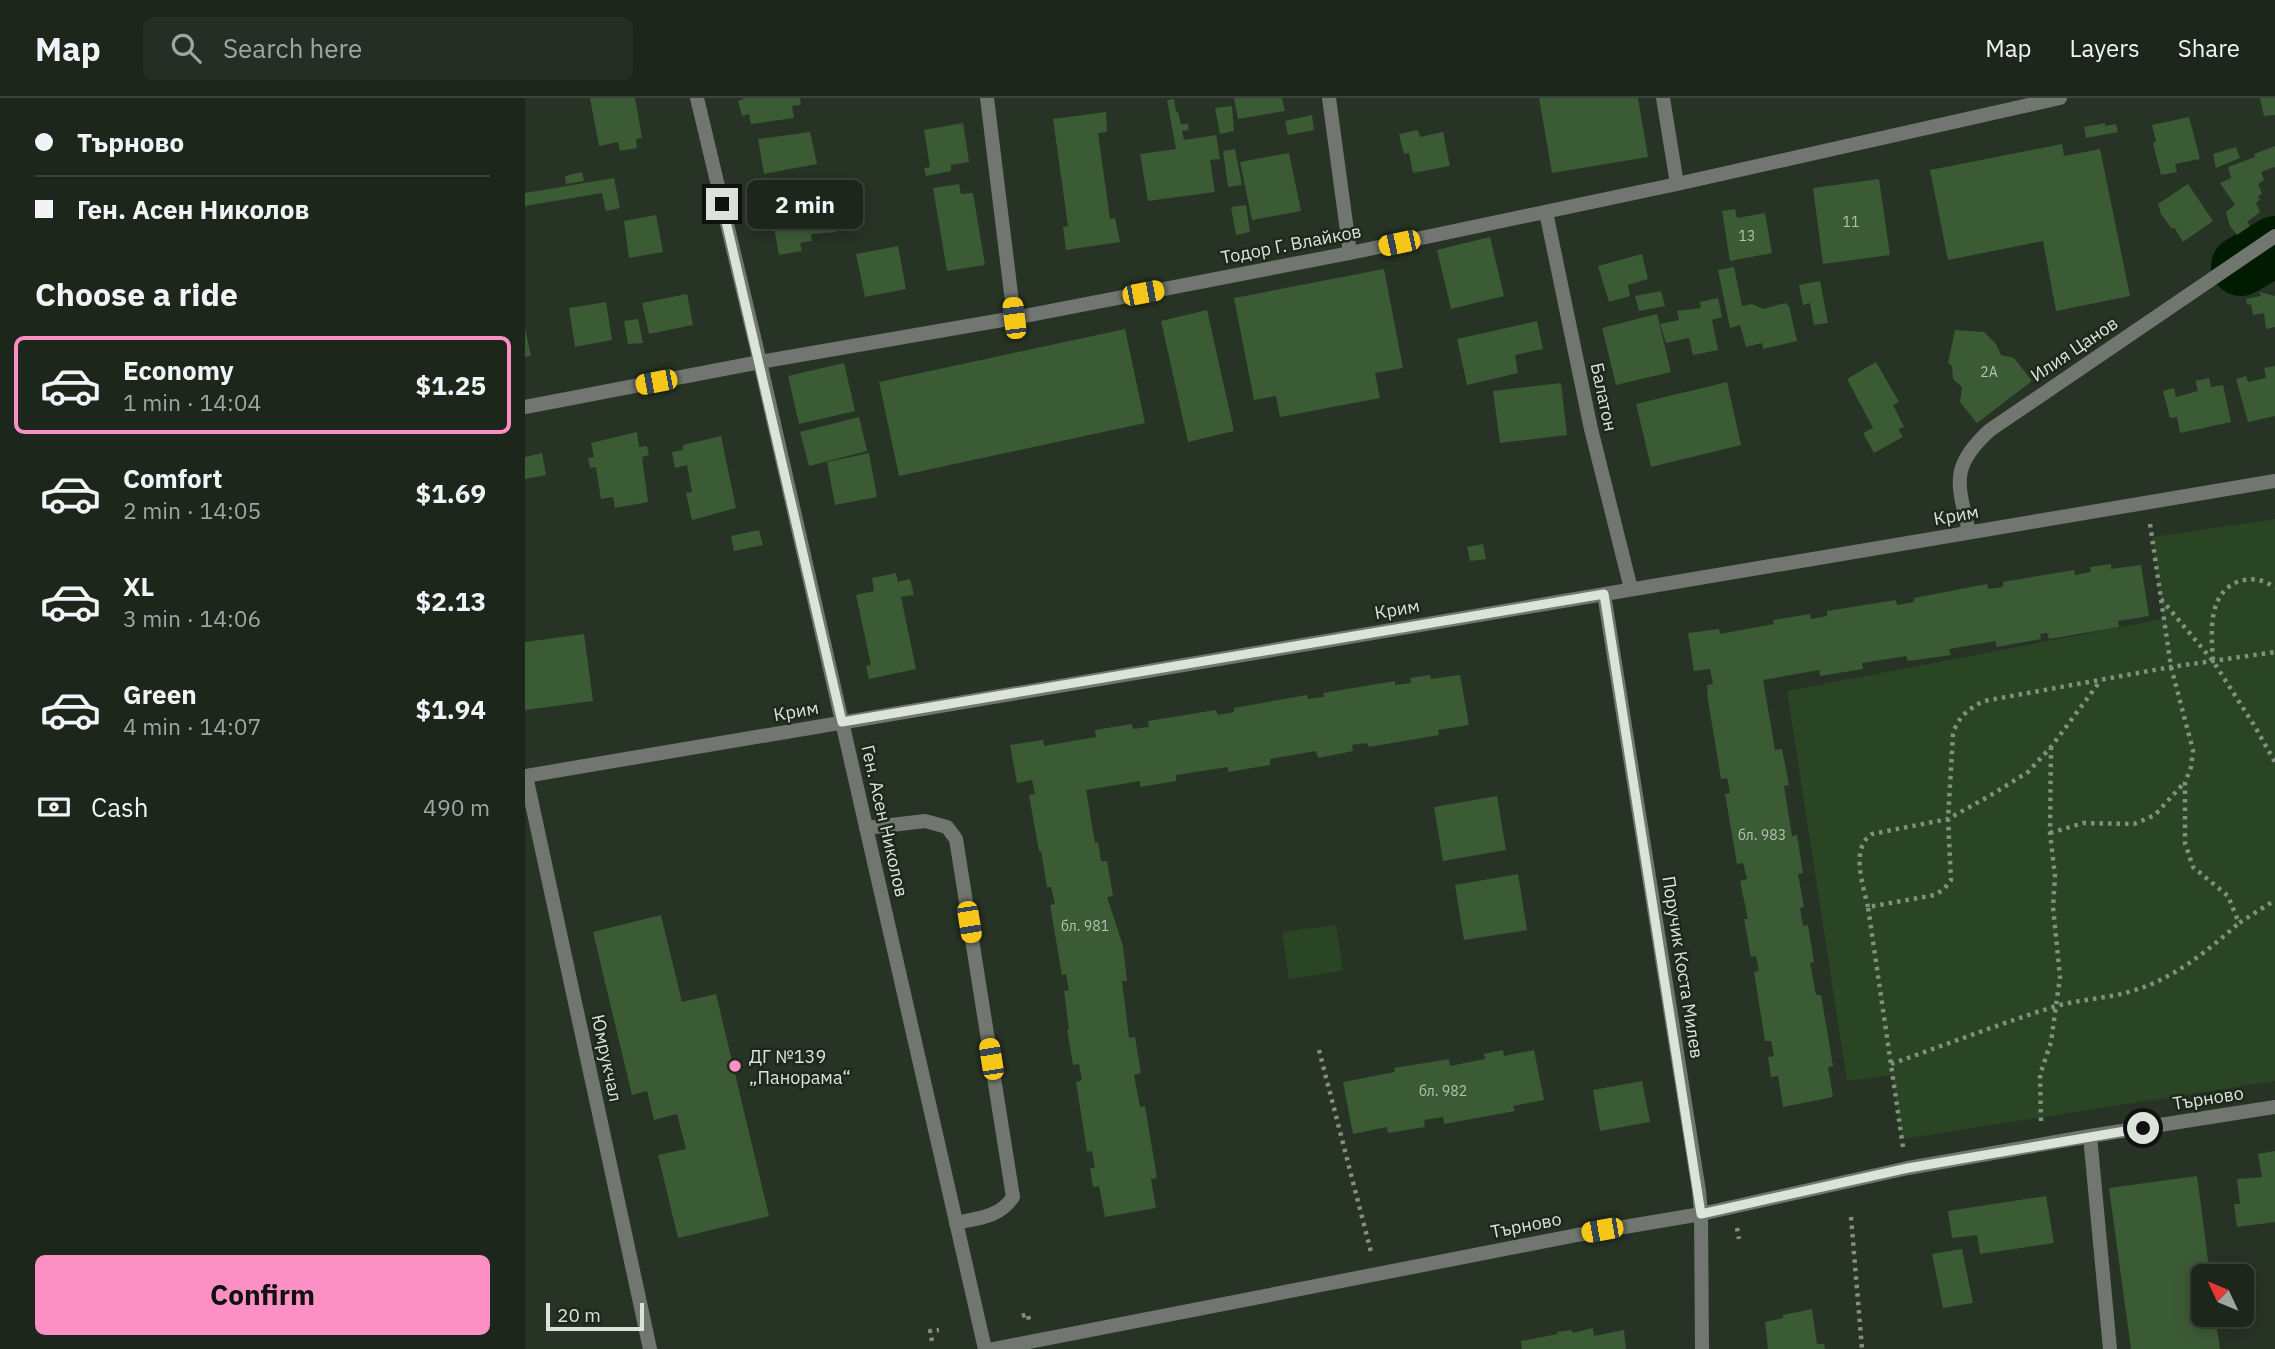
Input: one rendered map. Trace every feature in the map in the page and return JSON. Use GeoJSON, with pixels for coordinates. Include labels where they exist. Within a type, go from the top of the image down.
{"type":"FeatureCollection","features":[{"type":"Feature","properties":{"kind":"street","name":"Ген. Асен Николов"},"geometry":{"type":"LineString","coordinates":[[697,98],[760,362],[985,1349]]}},
{"type":"Feature","properties":{"kind":"street"},"geometry":{"type":"LineString","coordinates":[[987,98],[1014,318]]}},
{"type":"Feature","properties":{"kind":"street"},"geometry":{"type":"LineString","coordinates":[[1329,98],[1350,253]]}},
{"type":"Feature","properties":{"kind":"street"},"geometry":{"type":"LineString","coordinates":[[1663,98],[1678,184]]}},
{"type":"Feature","properties":{"kind":"street","name":"Тодор Г. Влайков"},"geometry":{"type":"LineString","coordinates":[[525,407],[760,362],[1014,318],[1350,253],[1678,184],[2025,102],[2060,98]]}},
{"type":"Feature","properties":{"kind":"street","name":"Балатон"},"geometry":{"type":"LineString","coordinates":[[1546,212],[1591,429],[1631,589]]}},
{"type":"Feature","properties":{"kind":"street","name":"Илия Цанов"},"geometry":{"type":"LineString","coordinates":[[1969,532],[1958,485],[1961,468],[1978,441],[2275,236]]}},
{"type":"Feature","properties":{"kind":"street","name":"Крим"},"geometry":{"type":"LineString","coordinates":[[526,776],[2275,481]]}},
{"type":"Feature","properties":{"kind":"street","name":"Поручик Коста Милев"},"geometry":{"type":"LineString","coordinates":[[1604,594],[1701,1214],[1702,1349]]}},
{"type":"Feature","properties":{"kind":"street","name":"Юмрукчал"},"geometry":{"type":"LineString","coordinates":[[526,776],[650,1349]]}},
{"type":"Feature","properties":{"kind":"street"},"geometry":{"type":"LineString","coordinates":[[866,828],[925,821],[947,827],[956,839],[1013,1197],[1006,1209],[994,1215],[956,1223]]}},
{"type":"Feature","properties":{"kind":"street","name":"Търново"},"geometry":{"type":"LineString","coordinates":[[993,1349],[1577,1235],[1701,1214],[1908,1168],[2275,1107]]}},
{"type":"Feature","properties":{"kind":"street"},"geometry":{"type":"LineString","coordinates":[[2090,1136],[2110,1349]]}},
{"type":"Feature","properties":{"kind":"path"},"geometry":{"type":"LineString","coordinates":[[2146,502],[2171,667],[2193,750],[2185,783],[2185,843],[2193,867],[2221,888],[2228,897],[2239,923]]}},
{"type":"Feature","properties":{"kind":"path"},"geometry":{"type":"LineString","coordinates":[[2213,661],[2211,627],[2220,595],[2237,582],[2254,578],[2275,587]]}},
{"type":"Feature","properties":{"kind":"path"},"geometry":{"type":"LineString","coordinates":[[2160,598],[2213,661],[2275,762]]}},
{"type":"Feature","properties":{"kind":"path"},"geometry":{"type":"LineString","coordinates":[[1868,907],[1935,895],[1951,880],[1948,819],[1952,734],[1957,721],[1970,709],[1984,701],[2171,667],[2275,652]]}},
{"type":"Feature","properties":{"kind":"path"},"geometry":{"type":"LineString","coordinates":[[1903,1148],[1859,849],[1864,839],[1872,834],[1948,819],[2028,772],[2051,747],[2102,679]]}},
{"type":"Feature","properties":{"kind":"path"},"geometry":{"type":"LineString","coordinates":[[2041,1125],[2040,1075],[2051,1042],[2060,977],[2053,907],[2055,876],[2050,833],[2051,747]]}},
{"type":"Feature","properties":{"kind":"path"},"geometry":{"type":"LineString","coordinates":[[2050,833],[2083,823],[2134,824],[2155,815],[2185,783]]}},
{"type":"Feature","properties":{"kind":"path"},"geometry":{"type":"LineString","coordinates":[[1891,1064],[2057,1006],[2133,991],[2165,979],[2208,950],[2239,923],[2275,900]]}},
{"type":"Feature","properties":{"kind":"path"},"geometry":{"type":"LineString","coordinates":[[1319,1050],[1372,1256]]}},
{"type":"Feature","properties":{"kind":"path"},"geometry":{"type":"LineString","coordinates":[[1850,1217],[1862,1349]]}},
{"type":"Feature","properties":{"kind":"path"},"geometry":{"type":"LineString","coordinates":[[932,1341],[930,1331],[939,1330]]}},
{"type":"Feature","properties":{"kind":"green space"},"geometry":{"type":"Polygon","coordinates":[[[2275,519],[2275,1081],[1902,1139],[1892,1075],[1847,1081],[1787,691],[2163,619],[2152,537],[2275,519]]]}},
{"type":"Feature","properties":{"kind":"green space"},"geometry":{"type":"Polygon","coordinates":[[[1336,925],[1343,971],[1289,979],[1282,932],[1336,925]]]}},
{"type":"Feature","properties":{"kind":"building"},"geometry":{"type":"Polygon","coordinates":[[[590,98],[635,98],[642,138],[636,139],[637,148],[620,151],[618,142],[599,146],[590,98]]]}},
{"type":"Feature","properties":{"kind":"building"},"geometry":{"type":"Polygon","coordinates":[[[745,98],[800,98],[801,105],[792,106],[794,118],[751,124],[749,114],[742,116],[738,101],[745,98]]]}},
{"type":"Feature","properties":{"kind":"building"},"geometry":{"type":"Polygon","coordinates":[[[1234,98],[1282,98],[1285,111],[1238,119],[1234,98]]]}},
{"type":"Feature","properties":{"kind":"building"},"geometry":{"type":"Polygon","coordinates":[[[1539,98],[1638,98],[1648,157],[1552,173],[1539,98]]]}},
{"type":"Feature","properties":{"kind":"building"},"geometry":{"type":"Polygon","coordinates":[[[2260,98],[2275,98],[2275,115],[2264,116],[2260,98]]]}},
{"type":"Feature","properties":{"kind":"building"},"geometry":{"type":"Polygon","coordinates":[[[1174,99],[1181,124],[1188,124],[1189,130],[1182,131],[1184,140],[1216,135],[1220,159],[1210,160],[1215,192],[1148,201],[1140,154],[1176,149],[1167,100],[1174,99]]]}},
{"type":"Feature","properties":{"kind":"building"},"geometry":{"type":"Polygon","coordinates":[[[1232,106],[1234,131],[1220,134],[1215,108],[1232,106]]]}},
{"type":"Feature","properties":{"kind":"building"},"geometry":{"type":"Polygon","coordinates":[[[1106,112],[1107,132],[1098,133],[1110,219],[1115,218],[1120,242],[1066,250],[1063,227],[1068,226],[1053,119],[1106,112]]]}},
{"type":"Feature","properties":{"kind":"building"},"geometry":{"type":"Polygon","coordinates":[[[1312,115],[1314,130],[1288,135],[1285,121],[1312,115]]]}},
{"type":"Feature","properties":{"kind":"building"},"geometry":{"type":"Polygon","coordinates":[[[2189,117],[2200,159],[2175,164],[2177,172],[2161,175],[2153,143],[2156,141],[2152,125],[2189,117]]]}},
{"type":"Feature","properties":{"kind":"building"},"geometry":{"type":"Polygon","coordinates":[[[963,123],[969,162],[951,165],[951,171],[926,176],[924,168],[930,167],[924,130],[963,123]]]}},
{"type":"Feature","properties":{"kind":"building"},"geometry":{"type":"Polygon","coordinates":[[[2105,123],[2105,126],[2116,124],[2118,132],[2086,138],[2084,127],[2105,123]]]}},
{"type":"Feature","properties":{"kind":"building"},"geometry":{"type":"Polygon","coordinates":[[[1418,130],[1420,137],[1443,132],[1450,166],[1413,173],[1409,153],[1404,154],[1399,134],[1418,130]]]}},
{"type":"Feature","properties":{"kind":"building"},"geometry":{"type":"Polygon","coordinates":[[[810,132],[817,164],[764,174],[758,139],[810,132]]]}},
{"type":"Feature","properties":{"kind":"building"},"geometry":{"type":"Polygon","coordinates":[[[2062,144],[2064,156],[2100,149],[2130,296],[2056,311],[2043,241],[1948,260],[1930,170],[2062,144]]]}},
{"type":"Feature","properties":{"kind":"building"},"geometry":{"type":"Polygon","coordinates":[[[2275,146],[2275,167],[2261,172],[2264,180],[2258,184],[2262,194],[2258,196],[2260,200],[2256,203],[2260,212],[2247,222],[2250,226],[2237,235],[2230,226],[2226,212],[2235,205],[2220,183],[2231,178],[2228,167],[2275,146]]]}},
{"type":"Feature","properties":{"kind":"building"},"geometry":{"type":"Polygon","coordinates":[[[2236,147],[2240,158],[2216,168],[2213,154],[2236,147]]]}},
{"type":"Feature","properties":{"kind":"building"},"geometry":{"type":"Polygon","coordinates":[[[1235,149],[1242,185],[1228,187],[1223,151],[1235,149]]]}},
{"type":"Feature","properties":{"kind":"building"},"geometry":{"type":"Polygon","coordinates":[[[1289,153],[1301,211],[1252,220],[1240,162],[1289,153]]]}},
{"type":"Feature","properties":{"kind":"building"},"geometry":{"type":"Polygon","coordinates":[[[582,172],[584,181],[566,184],[565,176],[582,172]]]}},
{"type":"Feature","properties":{"kind":"building"},"geometry":{"type":"Polygon","coordinates":[[[614,178],[620,208],[606,211],[602,193],[525,206],[525,193],[614,178]]]}},
{"type":"Feature","properties":{"kind":"building"},"geometry":{"type":"Polygon","coordinates":[[[1879,179],[1890,255],[1823,264],[1813,188],[1879,179]]]}},
{"type":"Feature","properties":{"kind":"building"},"geometry":{"type":"Polygon","coordinates":[[[959,184],[961,194],[973,193],[985,265],[947,271],[933,188],[959,184]]]}},
{"type":"Feature","properties":{"kind":"building"},"geometry":{"type":"Polygon","coordinates":[[[2188,184],[2213,221],[2183,242],[2174,227],[2172,229],[2161,214],[2158,204],[2188,184]]]}},
{"type":"Feature","properties":{"kind":"building"},"geometry":{"type":"Polygon","coordinates":[[[803,190],[809,220],[834,216],[836,232],[811,234],[812,241],[800,243],[802,251],[779,255],[768,197],[803,190]]]}},
{"type":"Feature","properties":{"kind":"building"},"geometry":{"type":"Polygon","coordinates":[[[1246,205],[1250,232],[1236,235],[1231,207],[1246,205]]]}},
{"type":"Feature","properties":{"kind":"building"},"geometry":{"type":"Polygon","coordinates":[[[1735,209],[1737,218],[1765,213],[1772,253],[1730,261],[1722,211],[1735,209]]]}},
{"type":"Feature","properties":{"kind":"building"},"geometry":{"type":"Polygon","coordinates":[[[656,215],[663,252],[629,258],[624,221],[656,215]]]}},
{"type":"Feature","properties":{"kind":"building"},"geometry":{"type":"Polygon","coordinates":[[[1490,237],[1504,296],[1451,309],[1437,250],[1490,237]]]}},
{"type":"Feature","properties":{"kind":"building"},"geometry":{"type":"Polygon","coordinates":[[[898,246],[906,289],[865,297],[856,254],[898,246]]]}},
{"type":"Feature","properties":{"kind":"building"},"geometry":{"type":"Polygon","coordinates":[[[1642,254],[1648,279],[1628,285],[1630,296],[1609,302],[1598,266],[1642,254]]]}},
{"type":"Feature","properties":{"kind":"building"},"geometry":{"type":"Polygon","coordinates":[[[1734,267],[1742,306],[1752,304],[1763,309],[1785,303],[1789,306],[1797,341],[1763,349],[1762,343],[1746,347],[1740,325],[1730,328],[1718,270],[1734,267]]]}},
{"type":"Feature","properties":{"kind":"building"},"geometry":{"type":"Polygon","coordinates":[[[1384,269],[1403,368],[1375,373],[1380,398],[1280,417],[1276,396],[1254,400],[1234,298],[1384,269]]]}},
{"type":"Feature","properties":{"kind":"building"},"geometry":{"type":"Polygon","coordinates":[[[1820,281],[1828,323],[1814,325],[1810,303],[1803,305],[1799,285],[1820,281]]]}},
{"type":"Feature","properties":{"kind":"building"},"geometry":{"type":"Polygon","coordinates":[[[1661,291],[1665,306],[1639,311],[1635,296],[1661,291]]]}},
{"type":"Feature","properties":{"kind":"building"},"geometry":{"type":"Polygon","coordinates":[[[2260,292],[2275,296],[2275,327],[2266,329],[2264,313],[2253,315],[2251,304],[2247,305],[2246,299],[2261,296],[2260,292]]]}},
{"type":"Feature","properties":{"kind":"building"},"geometry":{"type":"Polygon","coordinates":[[[687,294],[693,325],[649,334],[642,303],[687,294]]]}},
{"type":"Feature","properties":{"kind":"building"},"geometry":{"type":"Polygon","coordinates":[[[1718,298],[1722,317],[1712,320],[1718,350],[1693,355],[1689,338],[1666,343],[1660,324],[1679,320],[1677,311],[1701,308],[1700,302],[1718,298]]]}},
{"type":"Feature","properties":{"kind":"building"},"geometry":{"type":"Polygon","coordinates":[[[606,302],[612,340],[575,347],[569,308],[606,302]]]}},
{"type":"Feature","properties":{"kind":"building"},"geometry":{"type":"Polygon","coordinates":[[[1207,310],[1234,431],[1188,442],[1161,321],[1207,310]]]}},
{"type":"Feature","properties":{"kind":"building"},"geometry":{"type":"Polygon","coordinates":[[[1657,314],[1671,372],[1616,385],[1602,328],[1657,314]]]}},
{"type":"Feature","properties":{"kind":"building"},"geometry":{"type":"Polygon","coordinates":[[[638,319],[643,343],[628,344],[624,321],[638,319]]]}},
{"type":"Feature","properties":{"kind":"building"},"geometry":{"type":"Polygon","coordinates":[[[1537,321],[1543,349],[1515,355],[1518,373],[1467,385],[1457,339],[1537,321]]]}},
{"type":"Feature","properties":{"kind":"building"},"geometry":{"type":"Polygon","coordinates":[[[525,328],[531,356],[525,357],[525,328]]]}},
{"type":"Feature","properties":{"kind":"building"},"geometry":{"type":"Polygon","coordinates":[[[1125,329],[1145,423],[899,476],[879,382],[1125,329]]]}},
{"type":"Feature","properties":{"kind":"building"},"geometry":{"type":"Polygon","coordinates":[[[1955,330],[1984,332],[1996,344],[2001,355],[2014,358],[2032,381],[1977,423],[1960,402],[1962,387],[1953,379],[1952,366],[1948,363],[1955,330]]]}},
{"type":"Feature","properties":{"kind":"building"},"geometry":{"type":"Polygon","coordinates":[[[1876,362],[1899,402],[1893,405],[1904,427],[1898,429],[1903,437],[1874,453],[1863,433],[1873,428],[1847,379],[1876,362]]]}},
{"type":"Feature","properties":{"kind":"building"},"geometry":{"type":"Polygon","coordinates":[[[844,363],[855,411],[799,424],[788,376],[844,363]]]}},
{"type":"Feature","properties":{"kind":"building"},"geometry":{"type":"Polygon","coordinates":[[[2275,366],[2275,416],[2248,422],[2236,379],[2246,376],[2248,382],[2266,378],[2264,368],[2275,366]]]}},
{"type":"Feature","properties":{"kind":"building"},"geometry":{"type":"Polygon","coordinates":[[[2209,378],[2211,387],[2223,385],[2231,422],[2180,433],[2177,417],[2170,418],[2163,391],[2174,388],[2176,397],[2198,391],[2195,381],[2209,378]]]}},
{"type":"Feature","properties":{"kind":"building"},"geometry":{"type":"Polygon","coordinates":[[[1727,382],[1741,445],[1651,467],[1636,404],[1727,382]]]}},
{"type":"Feature","properties":{"kind":"building"},"geometry":{"type":"Polygon","coordinates":[[[1561,383],[1567,435],[1500,443],[1493,391],[1561,383]]]}},
{"type":"Feature","properties":{"kind":"building"},"geometry":{"type":"Polygon","coordinates":[[[859,417],[867,451],[809,466],[800,432],[859,417]]]}},
{"type":"Feature","properties":{"kind":"building"},"geometry":{"type":"Polygon","coordinates":[[[637,432],[639,447],[647,446],[649,455],[642,457],[648,502],[615,508],[613,497],[601,499],[596,467],[590,468],[588,458],[594,457],[591,443],[637,432]]]}},
{"type":"Feature","properties":{"kind":"building"},"geometry":{"type":"Polygon","coordinates":[[[721,436],[736,508],[692,520],[686,493],[692,492],[687,465],[675,468],[672,452],[683,450],[683,445],[721,436]]]}},
{"type":"Feature","properties":{"kind":"building"},"geometry":{"type":"Polygon","coordinates":[[[542,453],[546,475],[525,479],[525,457],[542,453]]]}},
{"type":"Feature","properties":{"kind":"building"},"geometry":{"type":"Polygon","coordinates":[[[869,453],[877,497],[835,505],[827,462],[869,453]]]}},
{"type":"Feature","properties":{"kind":"building"},"geometry":{"type":"Polygon","coordinates":[[[759,530],[763,545],[734,551],[731,536],[759,530]]]}},
{"type":"Feature","properties":{"kind":"building"},"geometry":{"type":"Polygon","coordinates":[[[1483,544],[1486,559],[1470,561],[1467,547],[1483,544]]]}},
{"type":"Feature","properties":{"kind":"building"},"geometry":{"type":"Polygon","coordinates":[[[2111,564],[2111,569],[2141,565],[2149,616],[2118,621],[2119,627],[2049,639],[2047,633],[2040,634],[2041,639],[1997,647],[1995,641],[1949,649],[1951,655],[1908,661],[1906,656],[1862,663],[1863,669],[1820,676],[1819,670],[1763,680],[1775,750],[1782,749],[1789,785],[1784,786],[1792,836],[1797,835],[1803,873],[1798,874],[1804,907],[1800,908],[1803,926],[1808,925],[1814,962],[1810,963],[1816,995],[1821,995],[1833,1066],[1828,1067],[1833,1097],[1783,1107],[1778,1076],[1771,1077],[1768,1057],[1774,1056],[1771,1041],[1765,1041],[1754,972],[1759,971],[1756,956],[1751,957],[1744,919],[1748,919],[1740,881],[1747,879],[1743,863],[1737,864],[1725,794],[1730,793],[1727,778],[1721,779],[1708,700],[1707,685],[1713,684],[1710,669],[1694,671],[1688,633],[1719,629],[1720,634],[1774,624],[1773,620],[1810,614],[1811,619],[1827,616],[1827,611],[1896,600],[1897,605],[1914,602],[1914,598],[1987,584],[1988,589],[2003,587],[2003,582],[2074,570],[2075,575],[2091,572],[2090,567],[2111,564]]]}},
{"type":"Feature","properties":{"kind":"building"},"geometry":{"type":"Polygon","coordinates":[[[896,573],[898,582],[910,579],[914,595],[901,597],[916,669],[869,679],[866,666],[871,665],[856,595],[874,591],[872,578],[896,573]]]}},
{"type":"Feature","properties":{"kind":"building"},"geometry":{"type":"Polygon","coordinates":[[[584,634],[593,701],[525,710],[525,642],[584,634]]]}},
{"type":"Feature","properties":{"kind":"building"},"geometry":{"type":"Polygon","coordinates":[[[1430,675],[1431,679],[1460,675],[1469,725],[1438,730],[1439,735],[1369,747],[1367,743],[1352,745],[1353,751],[1318,758],[1316,751],[1270,759],[1270,765],[1228,772],[1228,767],[1176,775],[1176,781],[1140,787],[1140,781],[1086,790],[1095,843],[1098,842],[1101,861],[1107,861],[1113,896],[1107,897],[1123,946],[1127,981],[1122,981],[1129,1038],[1135,1037],[1141,1073],[1134,1075],[1140,1107],[1145,1106],[1157,1178],[1151,1179],[1156,1208],[1105,1217],[1099,1186],[1093,1187],[1090,1168],[1095,1168],[1092,1151],[1087,1152],[1076,1082],[1082,1080],[1079,1064],[1073,1065],[1067,1029],[1064,991],[1069,990],[1066,974],[1062,975],[1050,905],[1055,904],[1051,887],[1047,887],[1029,795],[1035,794],[1032,780],[1017,783],[1010,745],[1043,740],[1044,746],[1096,737],[1095,730],[1132,724],[1133,729],[1149,727],[1148,721],[1216,710],[1218,715],[1234,712],[1234,708],[1307,695],[1308,699],[1324,697],[1323,693],[1395,681],[1395,685],[1411,683],[1410,678],[1430,675]]]}},
{"type":"Feature","properties":{"kind":"building"},"geometry":{"type":"Polygon","coordinates":[[[1497,796],[1506,850],[1443,861],[1434,807],[1497,796]]]}},
{"type":"Feature","properties":{"kind":"building"},"geometry":{"type":"Polygon","coordinates":[[[1518,874],[1527,930],[1464,940],[1455,885],[1518,874]]]}},
{"type":"Feature","properties":{"kind":"building"},"geometry":{"type":"Polygon","coordinates":[[[661,915],[682,1002],[716,994],[769,1216],[678,1238],[658,1155],[686,1149],[677,1114],[654,1120],[647,1091],[632,1095],[593,932],[661,915]]]}},
{"type":"Feature","properties":{"kind":"building"},"geometry":{"type":"Polygon","coordinates":[[[1503,1050],[1504,1056],[1534,1050],[1544,1100],[1513,1106],[1515,1111],[1444,1124],[1443,1117],[1424,1120],[1425,1127],[1388,1133],[1387,1127],[1353,1134],[1343,1082],[1395,1072],[1394,1068],[1449,1059],[1450,1066],[1485,1059],[1484,1054],[1503,1050]]]}},
{"type":"Feature","properties":{"kind":"building"},"geometry":{"type":"Polygon","coordinates":[[[1642,1081],[1650,1122],[1600,1131],[1593,1090],[1642,1081]]]}},
{"type":"Feature","properties":{"kind":"building"},"geometry":{"type":"Polygon","coordinates":[[[2275,1151],[2275,1222],[2237,1227],[2234,1204],[2240,1204],[2237,1179],[2262,1177],[2258,1154],[2275,1151]]]}},
{"type":"Feature","properties":{"kind":"building"},"geometry":{"type":"Polygon","coordinates":[[[2197,1176],[2208,1264],[2191,1264],[2191,1327],[2217,1327],[2220,1349],[2131,1349],[2109,1188],[2197,1176]]]}},
{"type":"Feature","properties":{"kind":"building"},"geometry":{"type":"Polygon","coordinates":[[[2046,1196],[2054,1243],[1980,1254],[1977,1235],[1952,1238],[1948,1211],[2046,1196]]]}},
{"type":"Feature","properties":{"kind":"building"},"geometry":{"type":"Polygon","coordinates":[[[1962,1249],[1973,1303],[1943,1308],[1932,1254],[1962,1249]]]}},
{"type":"Feature","properties":{"kind":"building"},"geometry":{"type":"Polygon","coordinates":[[[1812,1309],[1817,1344],[1824,1344],[1825,1349],[1768,1349],[1765,1322],[1812,1309]]]}},
{"type":"Feature","properties":{"kind":"building"},"geometry":{"type":"Polygon","coordinates":[[[1593,1328],[1594,1336],[1624,1330],[1626,1349],[1522,1349],[1521,1341],[1558,1334],[1557,1332],[1572,1330],[1573,1333],[1593,1328]]]}},
{"type":"Feature","properties":{"kind":"waterway"},"geometry":{"type":"LineString","coordinates":[[2241,266],[2275,246]]}},
{"type":"Feature","properties":{"kind":"place","name":"ДГ №139 „Панорама“"},"geometry":{"type":"Point","coordinates":[735,1066]}},
{"type":"Feature","properties":{"kind":"route"},"geometry":{"type":"LineString","coordinates":[[722,204],[842,722],[1604,594],[1701,1214],[1908,1168],[2143,1128]]}}]}
